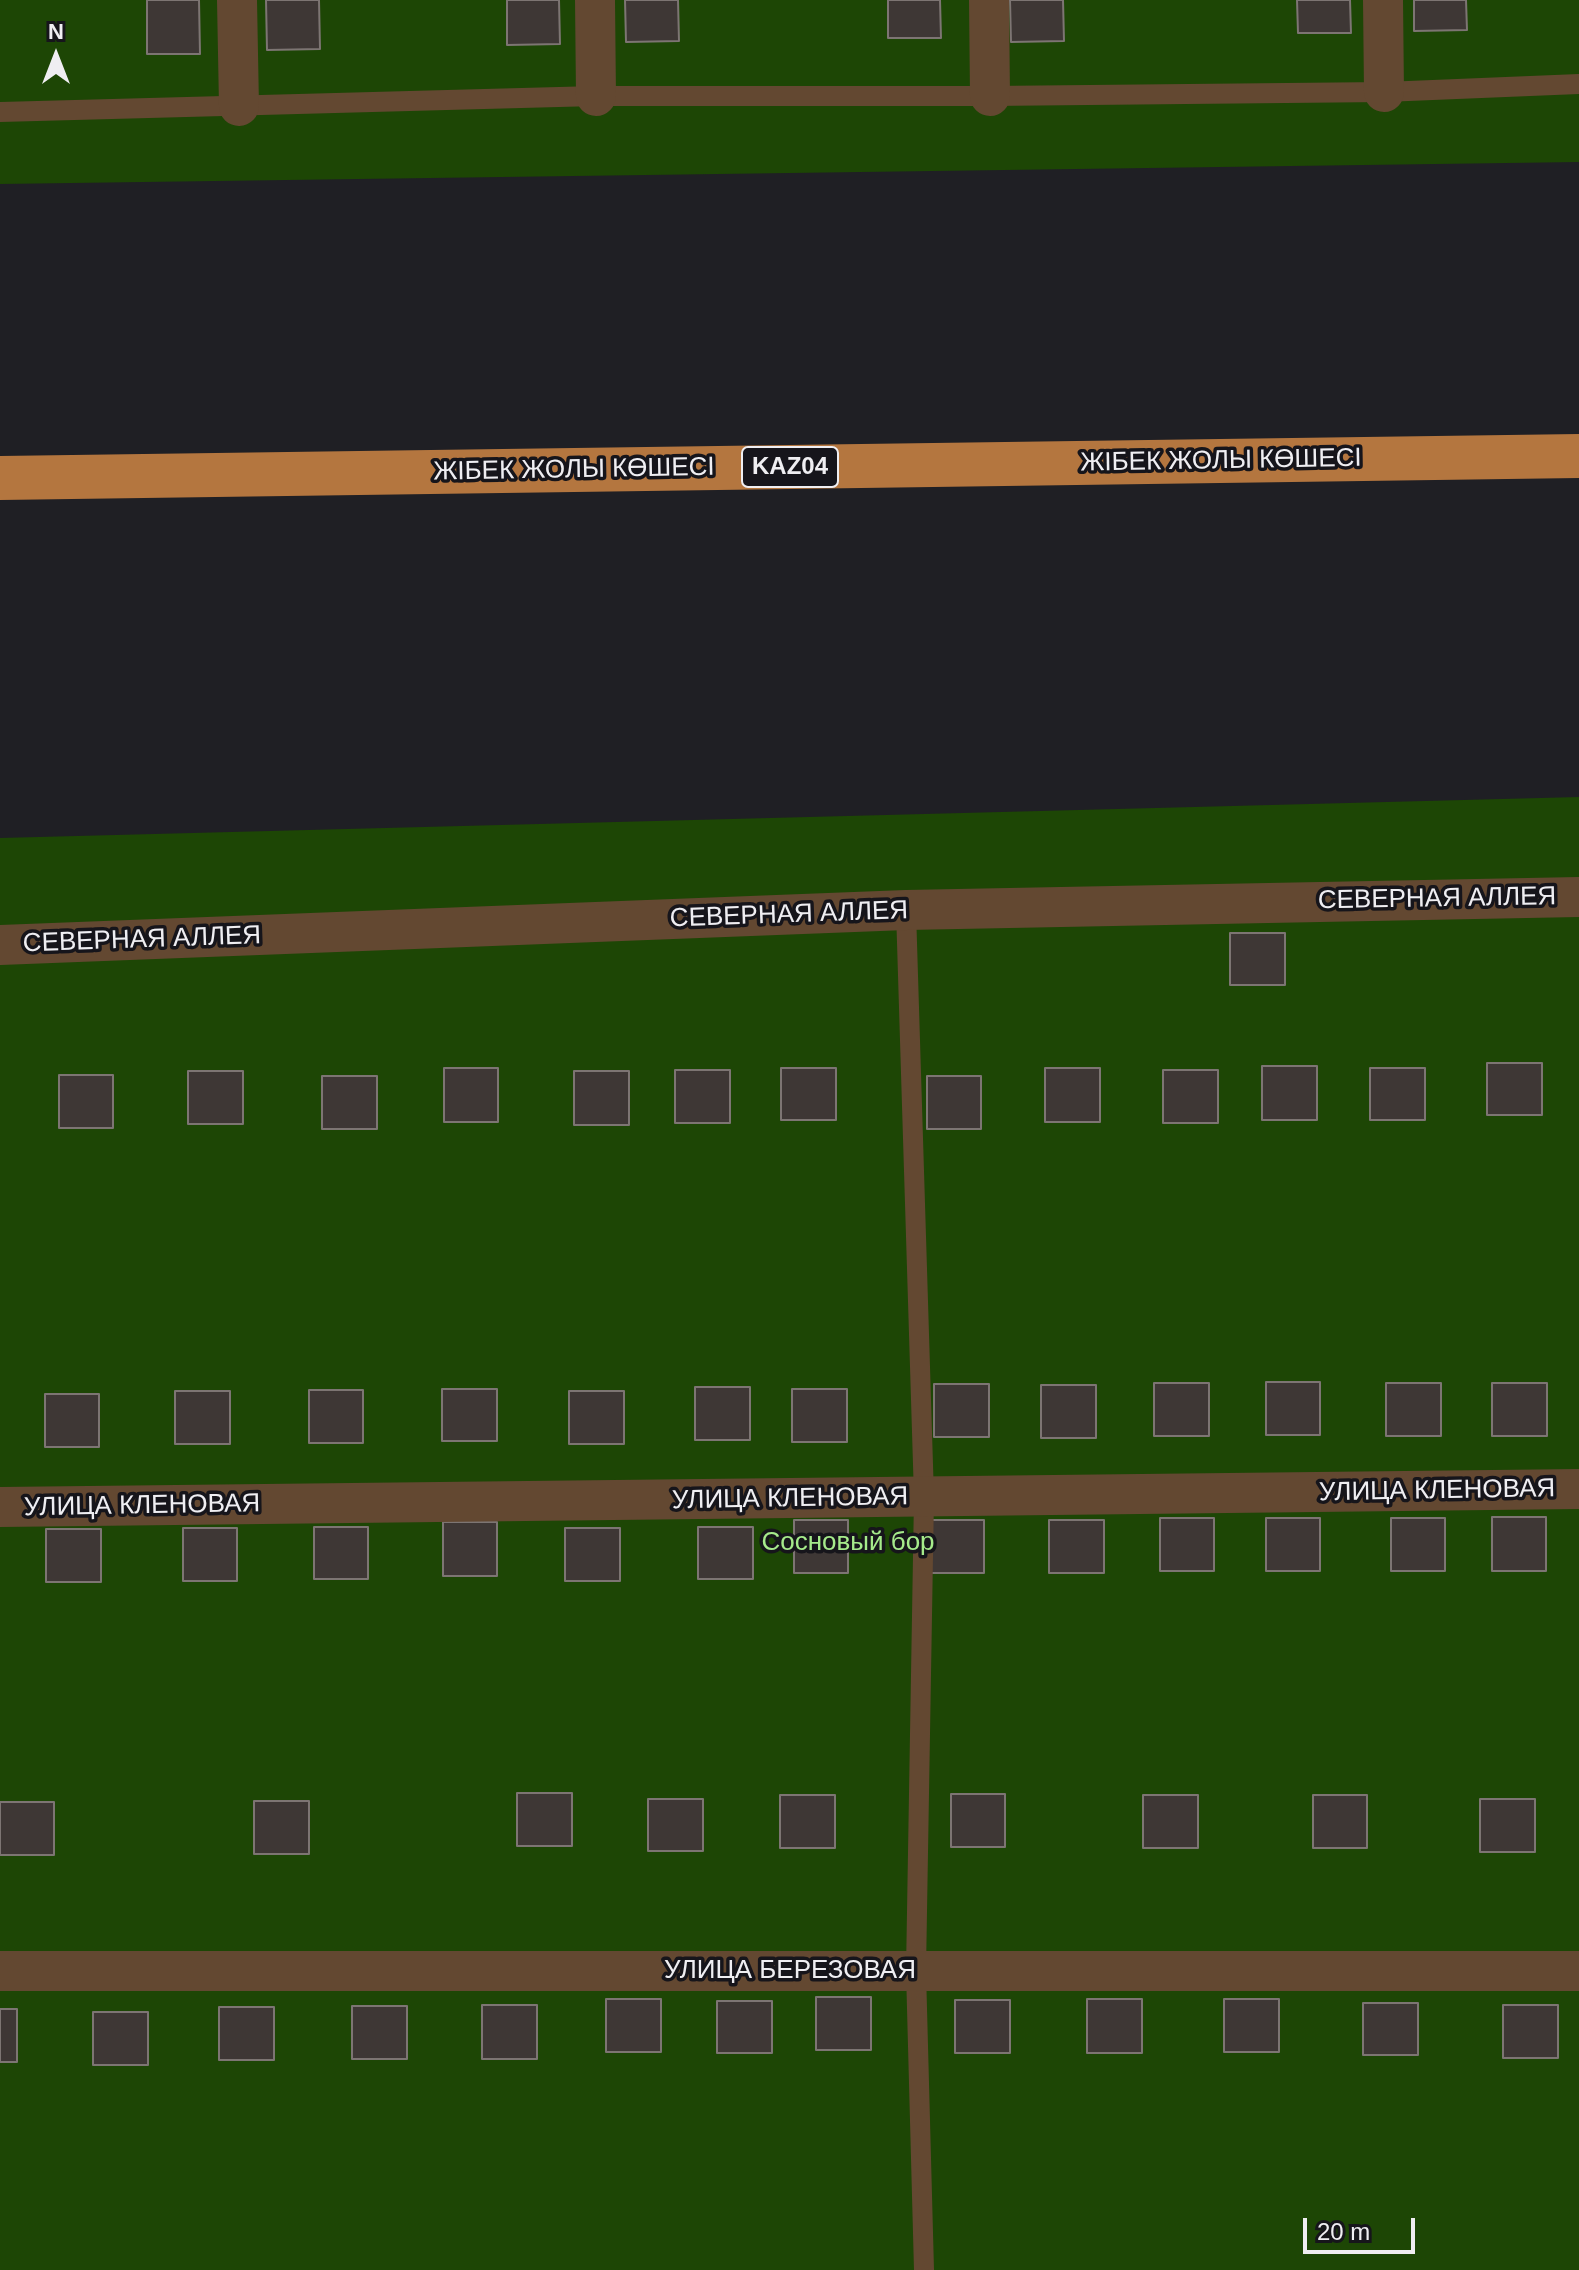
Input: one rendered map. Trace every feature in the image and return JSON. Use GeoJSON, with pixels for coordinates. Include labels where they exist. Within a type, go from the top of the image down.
{"type":"FeatureCollection","features":[{"type":"Feature","properties":{"kind":"highway","name":"ЖІБЕК ЖОЛЫ КӨШЕСІ"},"geometry":{"type":"LineString","coordinates":[[0,478],[1579,456]]}},
{"type":"Feature","properties":{"kind":"street"},"geometry":{"type":"LineString","coordinates":[[237,0],[239,106]]}},
{"type":"Feature","properties":{"kind":"street"},"geometry":{"type":"LineString","coordinates":[[595,0],[596,96]]}},
{"type":"Feature","properties":{"kind":"street"},"geometry":{"type":"LineString","coordinates":[[989,0],[990,96]]}},
{"type":"Feature","properties":{"kind":"street"},"geometry":{"type":"LineString","coordinates":[[1383,0],[1384,92]]}},
{"type":"Feature","properties":{"kind":"street","name":"СЕВЕРНАЯ АЛЛЕЯ"},"geometry":{"type":"LineString","coordinates":[[0,945],[906,910],[1579,897]]}},
{"type":"Feature","properties":{"kind":"street","name":"УЛИЦА КЛЕНОВАЯ"},"geometry":{"type":"LineString","coordinates":[[0,1507],[1579,1489]]}},
{"type":"Feature","properties":{"kind":"street","name":"УЛИЦА БЕРЕЗОВАЯ"},"geometry":{"type":"LineString","coordinates":[[0,1971],[1579,1971]]}},
{"type":"Feature","properties":{"kind":"lane"},"geometry":{"type":"LineString","coordinates":[[0,112],[596,96],[1384,92],[1579,84]]}},
{"type":"Feature","properties":{"kind":"lane"},"geometry":{"type":"LineString","coordinates":[[906,910],[924,1497],[916,1971],[924,2270]]}},
{"type":"Feature","properties":{"kind":"green space"},"geometry":{"type":"Polygon","coordinates":[[[0,0],[1579,0],[1579,162],[0,184],[0,0]]]}},
{"type":"Feature","properties":{"kind":"green space","name":"Сосновый бор"},"geometry":{"type":"Polygon","coordinates":[[[1579,797],[1579,2270],[0,2270],[0,838],[1579,797]]]}},
{"type":"Feature","properties":{"kind":"building"},"geometry":{"type":"Polygon","coordinates":[[[147,0],[199,0],[200,54],[147,54],[147,0]]]}},
{"type":"Feature","properties":{"kind":"building"},"geometry":{"type":"Polygon","coordinates":[[[266,0],[319,0],[320,49],[267,50],[266,0]]]}},
{"type":"Feature","properties":{"kind":"building"},"geometry":{"type":"Polygon","coordinates":[[[507,0],[559,0],[560,44],[507,45],[507,0]]]}},
{"type":"Feature","properties":{"kind":"building"},"geometry":{"type":"Polygon","coordinates":[[[625,0],[678,0],[679,41],[626,42],[625,0]]]}},
{"type":"Feature","properties":{"kind":"building"},"geometry":{"type":"Polygon","coordinates":[[[888,0],[940,0],[941,38],[888,38],[888,0]]]}},
{"type":"Feature","properties":{"kind":"building"},"geometry":{"type":"Polygon","coordinates":[[[1010,0],[1063,0],[1064,41],[1011,42],[1010,0]]]}},
{"type":"Feature","properties":{"kind":"building"},"geometry":{"type":"Polygon","coordinates":[[[1297,0],[1350,0],[1351,33],[1298,33],[1297,0]]]}},
{"type":"Feature","properties":{"kind":"building"},"geometry":{"type":"Polygon","coordinates":[[[1414,0],[1466,0],[1467,30],[1414,31],[1414,0]]]}},
{"type":"Feature","properties":{"kind":"building"},"geometry":{"type":"Polygon","coordinates":[[[1230,933],[1285,933],[1285,985],[1230,985],[1230,933]]]}},
{"type":"Feature","properties":{"kind":"building"},"geometry":{"type":"Polygon","coordinates":[[[1487,1063],[1542,1063],[1542,1115],[1487,1115],[1487,1063]]]}},
{"type":"Feature","properties":{"kind":"building"},"geometry":{"type":"Polygon","coordinates":[[[1262,1066],[1317,1066],[1317,1120],[1262,1120],[1262,1066]]]}},
{"type":"Feature","properties":{"kind":"building"},"geometry":{"type":"Polygon","coordinates":[[[444,1068],[498,1068],[498,1122],[444,1122],[444,1068]]]}},
{"type":"Feature","properties":{"kind":"building"},"geometry":{"type":"Polygon","coordinates":[[[781,1068],[836,1068],[836,1120],[781,1120],[781,1068]]]}},
{"type":"Feature","properties":{"kind":"building"},"geometry":{"type":"Polygon","coordinates":[[[1045,1068],[1100,1068],[1100,1122],[1045,1122],[1045,1068]]]}},
{"type":"Feature","properties":{"kind":"building"},"geometry":{"type":"Polygon","coordinates":[[[1370,1068],[1425,1068],[1425,1120],[1370,1120],[1370,1068]]]}},
{"type":"Feature","properties":{"kind":"building"},"geometry":{"type":"Polygon","coordinates":[[[675,1070],[730,1070],[730,1123],[675,1123],[675,1070]]]}},
{"type":"Feature","properties":{"kind":"building"},"geometry":{"type":"Polygon","coordinates":[[[1163,1070],[1218,1070],[1218,1123],[1163,1123],[1163,1070]]]}},
{"type":"Feature","properties":{"kind":"building"},"geometry":{"type":"Polygon","coordinates":[[[188,1071],[243,1071],[243,1124],[188,1124],[188,1071]]]}},
{"type":"Feature","properties":{"kind":"building"},"geometry":{"type":"Polygon","coordinates":[[[574,1071],[629,1071],[629,1125],[574,1125],[574,1071]]]}},
{"type":"Feature","properties":{"kind":"building"},"geometry":{"type":"Polygon","coordinates":[[[59,1075],[113,1075],[113,1128],[59,1128],[59,1075]]]}},
{"type":"Feature","properties":{"kind":"building"},"geometry":{"type":"Polygon","coordinates":[[[322,1076],[377,1076],[377,1129],[322,1129],[322,1076]]]}},
{"type":"Feature","properties":{"kind":"building"},"geometry":{"type":"Polygon","coordinates":[[[927,1076],[981,1076],[981,1129],[927,1129],[927,1076]]]}},
{"type":"Feature","properties":{"kind":"building"},"geometry":{"type":"Polygon","coordinates":[[[1266,1382],[1320,1382],[1320,1435],[1266,1435],[1266,1382]]]}},
{"type":"Feature","properties":{"kind":"building"},"geometry":{"type":"Polygon","coordinates":[[[1154,1383],[1209,1383],[1209,1436],[1154,1436],[1154,1383]]]}},
{"type":"Feature","properties":{"kind":"building"},"geometry":{"type":"Polygon","coordinates":[[[1386,1383],[1441,1383],[1441,1436],[1386,1436],[1386,1383]]]}},
{"type":"Feature","properties":{"kind":"building"},"geometry":{"type":"Polygon","coordinates":[[[1492,1383],[1547,1383],[1547,1436],[1492,1436],[1492,1383]]]}},
{"type":"Feature","properties":{"kind":"building"},"geometry":{"type":"Polygon","coordinates":[[[934,1384],[989,1384],[989,1437],[934,1437],[934,1384]]]}},
{"type":"Feature","properties":{"kind":"building"},"geometry":{"type":"Polygon","coordinates":[[[1041,1385],[1096,1385],[1096,1438],[1041,1438],[1041,1385]]]}},
{"type":"Feature","properties":{"kind":"building"},"geometry":{"type":"Polygon","coordinates":[[[695,1387],[750,1387],[750,1440],[695,1440],[695,1387]]]}},
{"type":"Feature","properties":{"kind":"building"},"geometry":{"type":"Polygon","coordinates":[[[442,1389],[497,1389],[497,1441],[442,1441],[442,1389]]]}},
{"type":"Feature","properties":{"kind":"building"},"geometry":{"type":"Polygon","coordinates":[[[792,1389],[847,1389],[847,1442],[792,1442],[792,1389]]]}},
{"type":"Feature","properties":{"kind":"building"},"geometry":{"type":"Polygon","coordinates":[[[309,1390],[363,1390],[363,1443],[309,1443],[309,1390]]]}},
{"type":"Feature","properties":{"kind":"building"},"geometry":{"type":"Polygon","coordinates":[[[175,1391],[230,1391],[230,1444],[175,1444],[175,1391]]]}},
{"type":"Feature","properties":{"kind":"building"},"geometry":{"type":"Polygon","coordinates":[[[569,1391],[624,1391],[624,1444],[569,1444],[569,1391]]]}},
{"type":"Feature","properties":{"kind":"building"},"geometry":{"type":"Polygon","coordinates":[[[45,1394],[99,1394],[99,1447],[45,1447],[45,1394]]]}},
{"type":"Feature","properties":{"kind":"building"},"geometry":{"type":"Polygon","coordinates":[[[1492,1517],[1546,1517],[1546,1571],[1492,1571],[1492,1517]]]}},
{"type":"Feature","properties":{"kind":"building"},"geometry":{"type":"Polygon","coordinates":[[[1160,1518],[1214,1518],[1214,1571],[1160,1571],[1160,1518]]]}},
{"type":"Feature","properties":{"kind":"building"},"geometry":{"type":"Polygon","coordinates":[[[1266,1518],[1320,1518],[1320,1571],[1266,1571],[1266,1518]]]}},
{"type":"Feature","properties":{"kind":"building"},"geometry":{"type":"Polygon","coordinates":[[[1391,1518],[1445,1518],[1445,1571],[1391,1571],[1391,1518]]]}},
{"type":"Feature","properties":{"kind":"building"},"geometry":{"type":"Polygon","coordinates":[[[794,1520],[848,1520],[848,1573],[794,1573],[794,1520]]]}},
{"type":"Feature","properties":{"kind":"building"},"geometry":{"type":"Polygon","coordinates":[[[930,1520],[984,1520],[984,1573],[930,1573],[930,1520]]]}},
{"type":"Feature","properties":{"kind":"building"},"geometry":{"type":"Polygon","coordinates":[[[1049,1520],[1104,1520],[1104,1573],[1049,1573],[1049,1520]]]}},
{"type":"Feature","properties":{"kind":"building"},"geometry":{"type":"Polygon","coordinates":[[[443,1522],[497,1522],[497,1576],[443,1576],[443,1522]]]}},
{"type":"Feature","properties":{"kind":"building"},"geometry":{"type":"Polygon","coordinates":[[[314,1527],[368,1527],[368,1579],[314,1579],[314,1527]]]}},
{"type":"Feature","properties":{"kind":"building"},"geometry":{"type":"Polygon","coordinates":[[[698,1527],[753,1527],[753,1579],[698,1579],[698,1527]]]}},
{"type":"Feature","properties":{"kind":"building"},"geometry":{"type":"Polygon","coordinates":[[[183,1528],[237,1528],[237,1581],[183,1581],[183,1528]]]}},
{"type":"Feature","properties":{"kind":"building"},"geometry":{"type":"Polygon","coordinates":[[[565,1528],[620,1528],[620,1581],[565,1581],[565,1528]]]}},
{"type":"Feature","properties":{"kind":"building"},"geometry":{"type":"Polygon","coordinates":[[[46,1529],[101,1529],[101,1582],[46,1582],[46,1529]]]}},
{"type":"Feature","properties":{"kind":"building"},"geometry":{"type":"Polygon","coordinates":[[[517,1793],[572,1793],[572,1846],[517,1846],[517,1793]]]}},
{"type":"Feature","properties":{"kind":"building"},"geometry":{"type":"Polygon","coordinates":[[[951,1794],[1005,1794],[1005,1847],[951,1847],[951,1794]]]}},
{"type":"Feature","properties":{"kind":"building"},"geometry":{"type":"Polygon","coordinates":[[[780,1795],[835,1795],[835,1848],[780,1848],[780,1795]]]}},
{"type":"Feature","properties":{"kind":"building"},"geometry":{"type":"Polygon","coordinates":[[[1143,1795],[1198,1795],[1198,1848],[1143,1848],[1143,1795]]]}},
{"type":"Feature","properties":{"kind":"building"},"geometry":{"type":"Polygon","coordinates":[[[1313,1795],[1367,1795],[1367,1848],[1313,1848],[1313,1795]]]}},
{"type":"Feature","properties":{"kind":"building"},"geometry":{"type":"Polygon","coordinates":[[[648,1799],[703,1799],[703,1851],[648,1851],[648,1799]]]}},
{"type":"Feature","properties":{"kind":"building"},"geometry":{"type":"Polygon","coordinates":[[[1480,1799],[1535,1799],[1535,1852],[1480,1852],[1480,1799]]]}},
{"type":"Feature","properties":{"kind":"building"},"geometry":{"type":"Polygon","coordinates":[[[254,1801],[309,1801],[309,1854],[254,1854],[254,1801]]]}},
{"type":"Feature","properties":{"kind":"building"},"geometry":{"type":"Polygon","coordinates":[[[0,1802],[54,1802],[54,1855],[0,1855],[0,1802]]]}},
{"type":"Feature","properties":{"kind":"building"},"geometry":{"type":"Polygon","coordinates":[[[816,1997],[871,1997],[871,2050],[816,2050],[816,1997]]]}},
{"type":"Feature","properties":{"kind":"building"},"geometry":{"type":"Polygon","coordinates":[[[606,1999],[661,1999],[661,2052],[606,2052],[606,1999]]]}},
{"type":"Feature","properties":{"kind":"building"},"geometry":{"type":"Polygon","coordinates":[[[1087,1999],[1142,1999],[1142,2053],[1087,2053],[1087,1999]]]}},
{"type":"Feature","properties":{"kind":"building"},"geometry":{"type":"Polygon","coordinates":[[[1224,1999],[1279,1999],[1279,2052],[1224,2052],[1224,1999]]]}},
{"type":"Feature","properties":{"kind":"building"},"geometry":{"type":"Polygon","coordinates":[[[955,2000],[1010,2000],[1010,2053],[955,2053],[955,2000]]]}},
{"type":"Feature","properties":{"kind":"building"},"geometry":{"type":"Polygon","coordinates":[[[717,2001],[772,2001],[772,2053],[717,2053],[717,2001]]]}},
{"type":"Feature","properties":{"kind":"building"},"geometry":{"type":"Polygon","coordinates":[[[1363,2003],[1418,2003],[1418,2055],[1363,2055],[1363,2003]]]}},
{"type":"Feature","properties":{"kind":"building"},"geometry":{"type":"Polygon","coordinates":[[[482,2005],[537,2005],[537,2059],[482,2059],[482,2005]]]}},
{"type":"Feature","properties":{"kind":"building"},"geometry":{"type":"Polygon","coordinates":[[[1503,2005],[1558,2005],[1558,2058],[1503,2058],[1503,2005]]]}},
{"type":"Feature","properties":{"kind":"building"},"geometry":{"type":"Polygon","coordinates":[[[352,2006],[407,2006],[407,2059],[352,2059],[352,2006]]]}},
{"type":"Feature","properties":{"kind":"building"},"geometry":{"type":"Polygon","coordinates":[[[219,2007],[274,2007],[274,2060],[219,2060],[219,2007]]]}},
{"type":"Feature","properties":{"kind":"building"},"geometry":{"type":"Polygon","coordinates":[[[0,2009],[17,2009],[17,2062],[0,2062],[0,2009]]]}},
{"type":"Feature","properties":{"kind":"building"},"geometry":{"type":"Polygon","coordinates":[[[93,2012],[148,2012],[148,2065],[93,2065],[93,2012]]]}}]}
